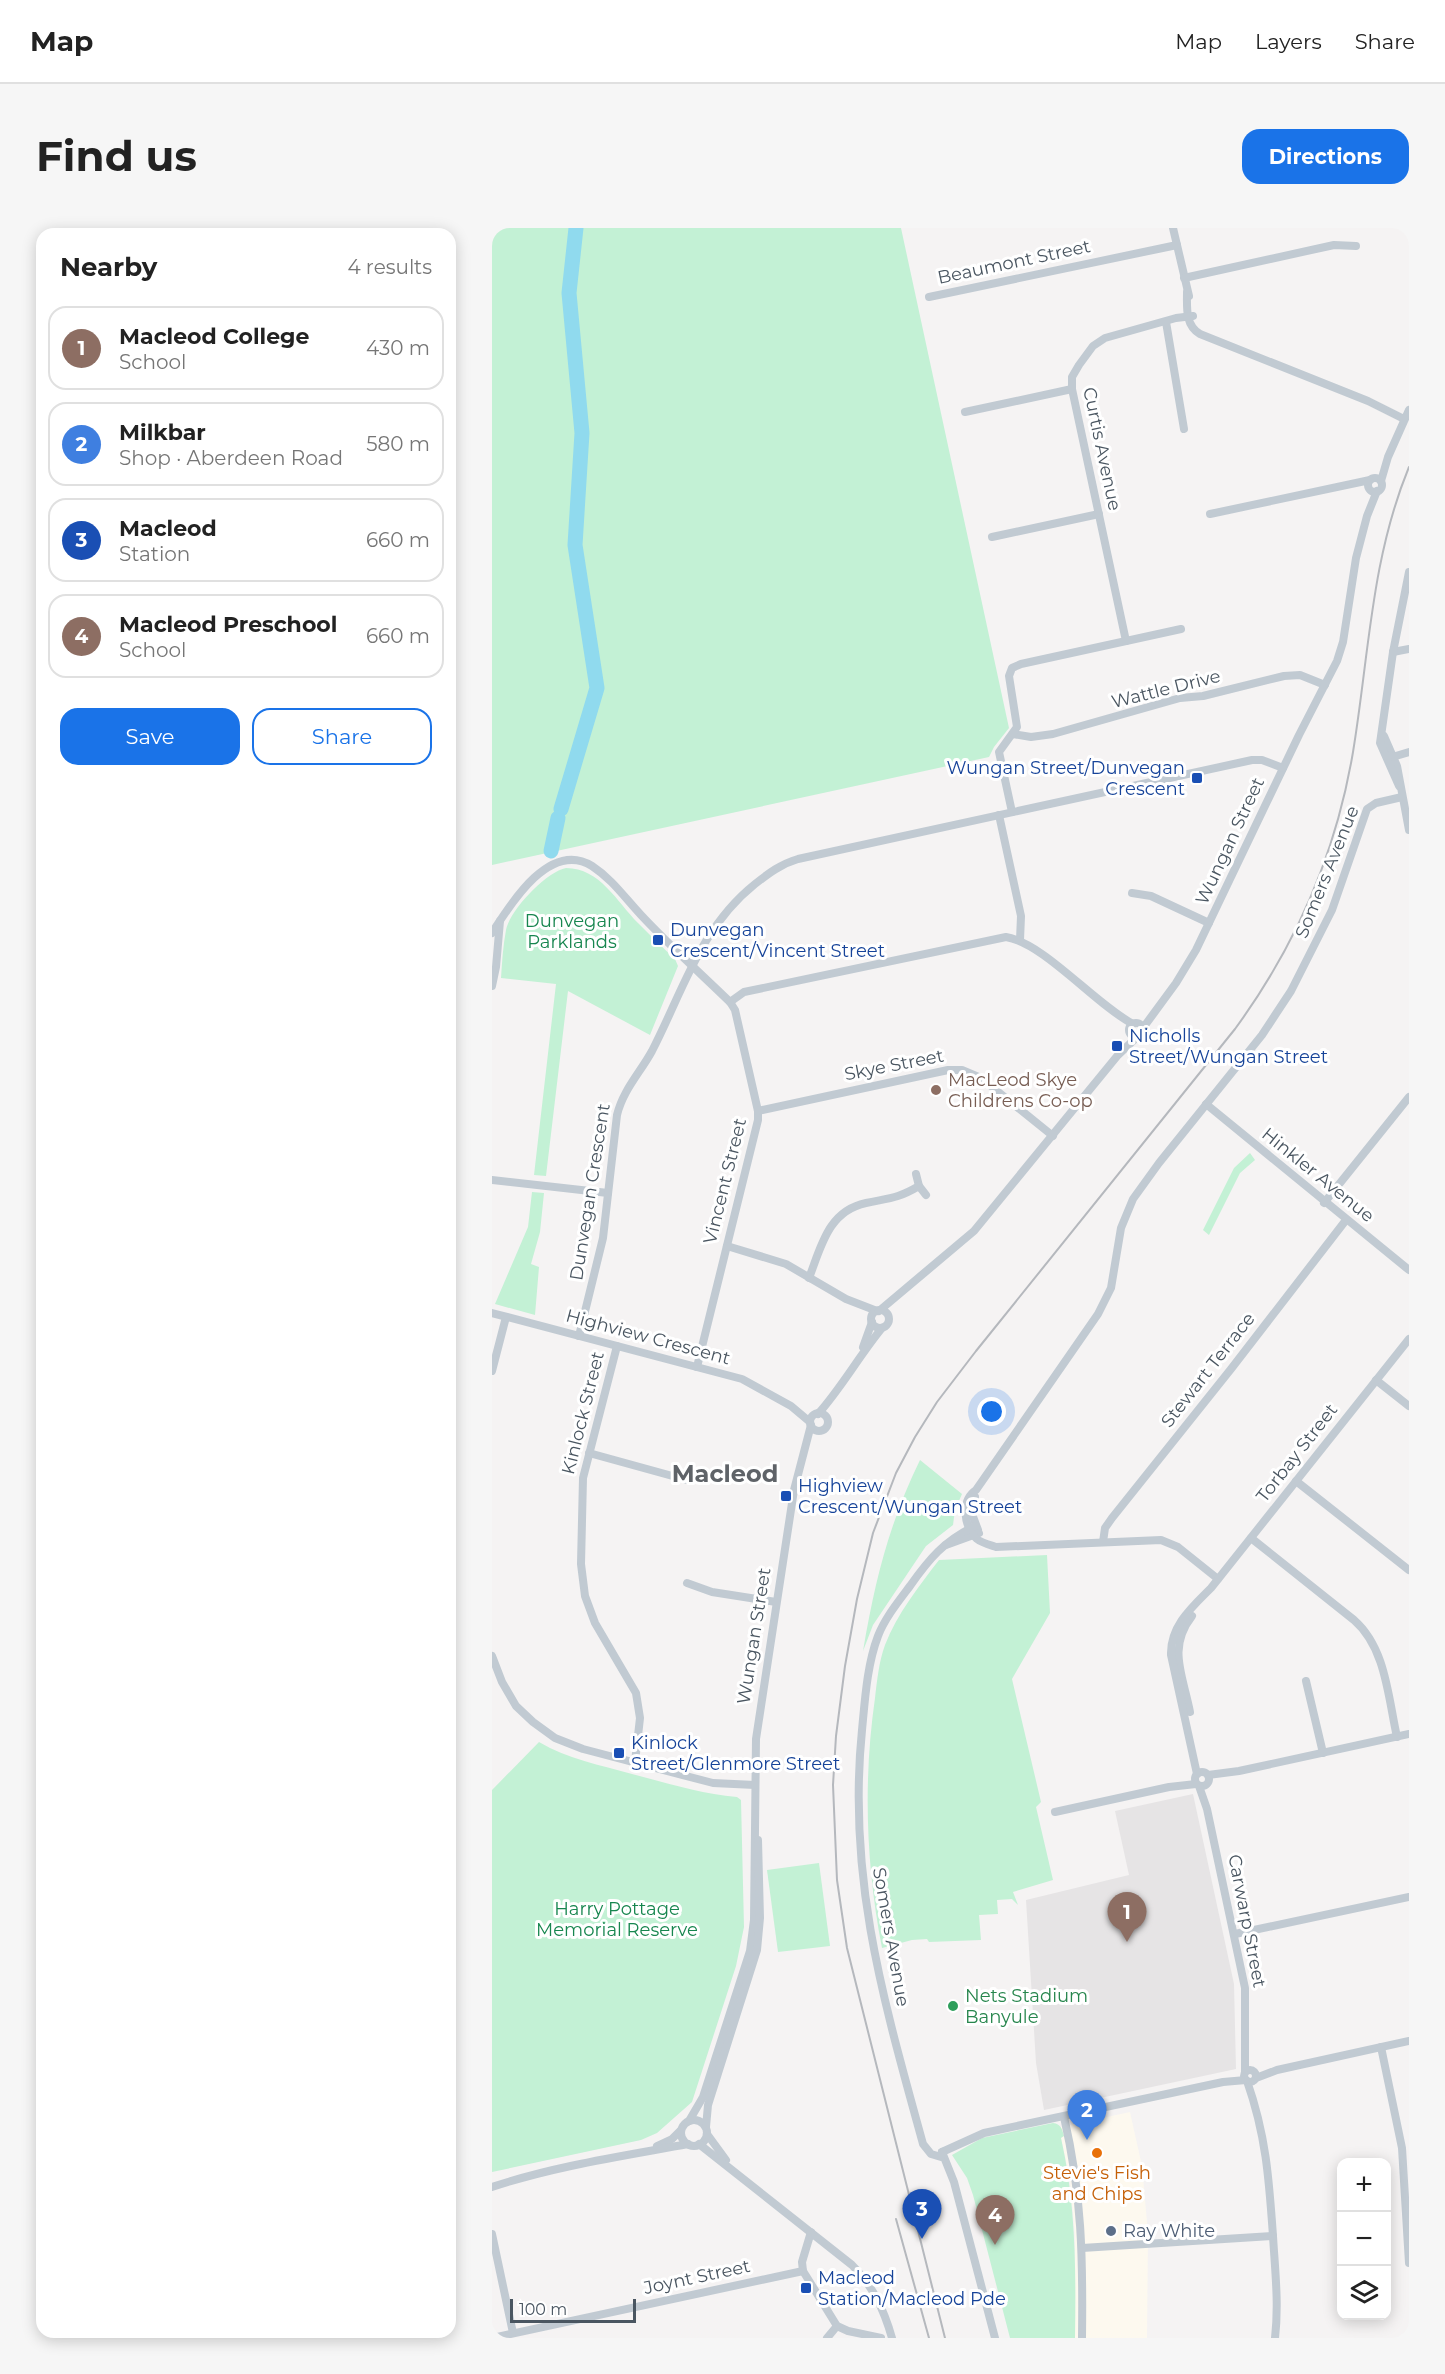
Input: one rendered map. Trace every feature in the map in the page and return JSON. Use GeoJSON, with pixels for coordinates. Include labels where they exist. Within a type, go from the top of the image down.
{"type":"FeatureCollection","features":[{"type":"Feature","properties":{"kind":"street"},"geometry":{"type":"LineString","coordinates":[[1173,228],[1187,292],[1192,303],[1190,317],[1207,336],[1368,401],[1407,414]]}},
{"type":"Feature","properties":{"kind":"street","name":"Beaumont Street"},"geometry":{"type":"LineString","coordinates":[[929,297],[1177,245]]}},
{"type":"Feature","properties":{"kind":"street"},"geometry":{"type":"LineString","coordinates":[[1184,278],[1334,245],[1356,246]]}},
{"type":"Feature","properties":{"kind":"street","name":"Curtis Avenue"},"geometry":{"type":"LineString","coordinates":[[1126,641],[1072,389],[1074,372],[1098,342],[1120,332],[1190,317]]}},
{"type":"Feature","properties":{"kind":"street"},"geometry":{"type":"LineString","coordinates":[[1166,322],[1184,429]]}},
{"type":"Feature","properties":{"kind":"street"},"geometry":{"type":"LineString","coordinates":[[965,412],[1072,389]]}},
{"type":"Feature","properties":{"kind":"street","name":"Wungan Street"},"geometry":{"type":"LineString","coordinates":[[878,1311],[974,1231],[1118,1055],[1134,1029],[1157,1008],[1188,966],[1340,652],[1356,558],[1373,484],[1407,414]]}},
{"type":"Feature","properties":{"kind":"street"},"geometry":{"type":"LineString","coordinates":[[1210,514],[1351,484],[1373,484]]}},
{"type":"Feature","properties":{"kind":"street"},"geometry":{"type":"LineString","coordinates":[[992,537],[1099,514]]}},
{"type":"Feature","properties":{"kind":"street"},"geometry":{"type":"LineString","coordinates":[[1409,572],[1393,652],[1380,742],[1389,758],[1399,786],[1409,830]]}},
{"type":"Feature","properties":{"kind":"street"},"geometry":{"type":"LineString","coordinates":[[1012,812],[999,752],[1013,734],[1018,723],[1009,682],[1011,670],[1021,664],[1181,629]]}},
{"type":"Feature","properties":{"kind":"street"},"geometry":{"type":"LineString","coordinates":[[1393,652],[1409,649]]}},
{"type":"Feature","properties":{"kind":"street","name":"Wattle Drive"},"geometry":{"type":"LineString","coordinates":[[1013,734],[1031,737],[1053,734],[1180,698],[1203,696],[1284,676],[1300,675],[1325,685]]}},
{"type":"Feature","properties":{"kind":"street"},"geometry":{"type":"LineString","coordinates":[[1389,758],[1409,752]]}},
{"type":"Feature","properties":{"kind":"street","name":"Dunvegan Crescent"},"geometry":{"type":"LineString","coordinates":[[579,1336],[601,1251],[617,1115],[622,1098],[650,1054],[692,964],[728,908],[782,865],[798,859],[1252,760],[1262,760],[1283,768]]}},
{"type":"Feature","properties":{"kind":"street","name":"Somers Avenue"},"geometry":{"type":"LineString","coordinates":[[942,2155],[921,2136],[872,1947],[860,1857],[858,1788],[866,1700],[875,1645],[889,1616],[927,1561],[943,1546],[974,1530],[972,1508],[976,1490],[1098,1314],[1111,1288],[1121,1228],[1133,1199],[1159,1163],[1262,1035],[1302,971],[1332,910],[1367,809],[1376,803],[1402,797]]}},
{"type":"Feature","properties":{"kind":"street"},"geometry":{"type":"LineString","coordinates":[[999,815],[1021,916],[1020,940]]}},
{"type":"Feature","properties":{"kind":"street","name":"Vincent Street"},"geometry":{"type":"LineString","coordinates":[[500,920],[545,868],[555,862],[573,860],[592,866],[615,884],[640,914],[730,1002],[737,1014],[758,1110],[757,1126],[697,1367]]}},
{"type":"Feature","properties":{"kind":"street"},"geometry":{"type":"LineString","coordinates":[[1132,893],[1151,896],[1209,923]]}},
{"type":"Feature","properties":{"kind":"street"},"geometry":{"type":"LineString","coordinates":[[492,933],[500,920]]}},
{"type":"Feature","properties":{"kind":"street"},"geometry":{"type":"LineString","coordinates":[[492,986],[500,920]]}},
{"type":"Feature","properties":{"kind":"street"},"geometry":{"type":"LineString","coordinates":[[730,1002],[744,992],[1006,937],[1020,940],[1037,951],[1134,1029]]}},
{"type":"Feature","properties":{"kind":"street"},"geometry":{"type":"LineString","coordinates":[[492,970],[493,979]]}},
{"type":"Feature","properties":{"kind":"street","name":"Skye Street"},"geometry":{"type":"LineString","coordinates":[[758,1110],[948,1070],[962,1070],[981,1078],[1053,1136]]}},
{"type":"Feature","properties":{"kind":"street"},"geometry":{"type":"LineString","coordinates":[[1324,1203],[1409,1097]]}},
{"type":"Feature","properties":{"kind":"street","name":"Hinkler Avenue"},"geometry":{"type":"LineString","coordinates":[[1206,1104],[1324,1203],[1409,1270]]}},
{"type":"Feature","properties":{"kind":"street"},"geometry":{"type":"LineString","coordinates":[[916,1174],[919,1186],[926,1195]]}},
{"type":"Feature","properties":{"kind":"street"},"geometry":{"type":"LineString","coordinates":[[492,1180],[609,1193]]}},
{"type":"Feature","properties":{"kind":"street"},"geometry":{"type":"LineString","coordinates":[[809,1278],[826,1233],[840,1215],[858,1205],[894,1199],[919,1186]]}},
{"type":"Feature","properties":{"kind":"street","name":"Stewart Terrace"},"geometry":{"type":"LineString","coordinates":[[1103,1542],[1106,1528],[1112,1518],[1232,1369],[1346,1220]]}},
{"type":"Feature","properties":{"kind":"street"},"geometry":{"type":"LineString","coordinates":[[726,1246],[774,1259],[846,1299],[886,1314],[888,1318],[886,1325],[877,1328],[846,1299]]}},
{"type":"Feature","properties":{"kind":"street","name":"Wungan Street"},"geometry":{"type":"LineString","coordinates":[[888,1318],[901,1292]]}},
{"type":"Feature","properties":{"kind":"street"},"geometry":{"type":"LineString","coordinates":[[872,1321],[878,1311]]}},
{"type":"Feature","properties":{"kind":"street","name":"Highview Crescent"},"geometry":{"type":"LineString","coordinates":[[492,1313],[749,1382],[814,1419]]}},
{"type":"Feature","properties":{"kind":"street"},"geometry":{"type":"LineString","coordinates":[[492,1371],[506,1317]]}},
{"type":"Feature","properties":{"kind":"street","name":"Wungan Street"},"geometry":{"type":"LineString","coordinates":[[861,1353],[872,1321]]}},
{"type":"Feature","properties":{"kind":"street","name":"Wungan Street"},"geometry":{"type":"LineString","coordinates":[[689,2121],[703,2097],[750,1951],[754,1920],[756,1739],[776,1602],[801,1457],[814,1419],[835,1395],[861,1353],[882,1328]]}},
{"type":"Feature","properties":{"kind":"street","name":"Torbay Street"},"geometry":{"type":"LineString","coordinates":[[1177,1635],[1218,1579],[1409,1339]]}},
{"type":"Feature","properties":{"kind":"street","name":"Kinlock Street"},"geometry":{"type":"LineString","coordinates":[[617,1346],[589,1453],[582,1491],[583,1581],[585,1596],[595,1623],[636,1693],[640,1718],[635,1762]]}},
{"type":"Feature","properties":{"kind":"street"},"geometry":{"type":"LineString","coordinates":[[1376,1380],[1409,1406]]}},
{"type":"Feature","properties":{"kind":"street","name":"Wungan Street"},"geometry":{"type":"LineString","coordinates":[[828,1420],[835,1395]]}},
{"type":"Feature","properties":{"kind":"street"},"geometry":{"type":"LineString","coordinates":[[823,1415],[828,1420],[827,1426],[820,1431],[815,1430],[814,1419],[823,1415]]}},
{"type":"Feature","properties":{"kind":"street","name":"Wungan Street"},"geometry":{"type":"LineString","coordinates":[[801,1457],[820,1431]]}},
{"type":"Feature","properties":{"kind":"street"},"geometry":{"type":"LineString","coordinates":[[589,1453],[687,1480]]}},
{"type":"Feature","properties":{"kind":"street"},"geometry":{"type":"LineString","coordinates":[[1296,1481],[1409,1570]]}},
{"type":"Feature","properties":{"kind":"street"},"geometry":{"type":"LineString","coordinates":[[974,1530],[992,1545],[1006,1548],[1103,1542],[1168,1542],[1178,1547],[1218,1579]]}},
{"type":"Feature","properties":{"kind":"street"},"geometry":{"type":"LineString","coordinates":[[1251,1538],[1354,1620],[1369,1635],[1379,1658],[1397,1737]]}},
{"type":"Feature","properties":{"kind":"street"},"geometry":{"type":"LineString","coordinates":[[687,1583],[712,1592],[776,1602]]}},
{"type":"Feature","properties":{"kind":"street","name":"Carwarp Street"},"geometry":{"type":"LineString","coordinates":[[1177,1635],[1178,1658],[1207,1809],[1245,1988],[1250,2076],[1269,2169],[1277,2307],[1275,2338]]}},
{"type":"Feature","properties":{"kind":"street"},"geometry":{"type":"LineString","coordinates":[[492,1656],[502,1682],[516,1706],[543,1730],[567,1743],[713,1783],[755,1785]]}},
{"type":"Feature","properties":{"kind":"street"},"geometry":{"type":"LineString","coordinates":[[1306,1681],[1323,1753]]}},
{"type":"Feature","properties":{"kind":"street"},"geometry":{"type":"LineString","coordinates":[[1055,1812],[1409,1734]]}},
{"type":"Feature","properties":{"kind":"street","name":"Wungan Street"},"geometry":{"type":"LineString","coordinates":[[706,2131],[708,2105],[757,1950],[760,1918],[760,1869],[755,1821]]}},
{"type":"Feature","properties":{"kind":"street"},"geometry":{"type":"LineString","coordinates":[[1235,1934],[1409,1897]]}},
{"type":"Feature","properties":{"kind":"street"},"geometry":{"type":"LineString","coordinates":[[995,2338],[957,2193],[942,2170],[942,2155],[984,2133],[1409,2041]]}},
{"type":"Feature","properties":{"kind":"street"},"geometry":{"type":"LineString","coordinates":[[1381,2047],[1401,2148],[1409,2263]]}},
{"type":"Feature","properties":{"kind":"street"},"geometry":{"type":"LineString","coordinates":[[1064,2117],[1077,2181],[1082,2248],[1082,2338]]}},
{"type":"Feature","properties":{"kind":"street"},"geometry":{"type":"LineString","coordinates":[[649,2150],[672,2139],[689,2121],[697,2120],[739,2176]]}},
{"type":"Feature","properties":{"kind":"street"},"geometry":{"type":"LineString","coordinates":[[681,2130],[682,2138],[688,2144]]}},
{"type":"Feature","properties":{"kind":"street"},"geometry":{"type":"LineString","coordinates":[[492,2187],[514,2179],[649,2150],[699,2144],[704,2140],[706,2131]]}},
{"type":"Feature","properties":{"kind":"street"},"geometry":{"type":"LineString","coordinates":[[699,2144],[852,2265],[871,2287],[885,2314],[890,2338]]}},
{"type":"Feature","properties":{"kind":"street"},"geometry":{"type":"LineString","coordinates":[[492,2180],[514,2179]]}},
{"type":"Feature","properties":{"kind":"street"},"geometry":{"type":"LineString","coordinates":[[811,2232],[802,2262],[803,2271],[837,2326],[848,2331],[881,2338]]}},
{"type":"Feature","properties":{"kind":"street"},"geometry":{"type":"LineString","coordinates":[[492,2234],[517,2335]]}},
{"type":"Feature","properties":{"kind":"street"},"geometry":{"type":"LineString","coordinates":[[1082,2248],[1273,2236]]}},
{"type":"Feature","properties":{"kind":"street","name":"Joynt Street"},"geometry":{"type":"LineString","coordinates":[[492,2338],[517,2335],[803,2271]]}},
{"type":"Feature","properties":{"kind":"street"},"geometry":{"type":"LineString","coordinates":[[827,2338],[837,2326]]}},
{"type":"Feature","properties":{"kind":"shaded area"},"geometry":{"type":"Polygon","coordinates":[[[1193,1794],[1234,1984],[1236,2069],[1044,2110],[1036,2063],[1026,1900],[1129,1875],[1115,1811],[1193,1794]]]}},
{"type":"Feature","properties":{"kind":"shaded area"},"geometry":{"type":"Polygon","coordinates":[[[1130,2112],[1142,2166],[1148,2233],[1147,2338],[1075,2338],[1075,2235],[1070,2179],[1061,2138],[1061,2127],[1130,2112]]]}},
{"type":"Feature","properties":{"kind":"green space"},"geometry":{"type":"Polygon","coordinates":[[[492,228],[901,228],[1009,728],[989,757],[492,865],[492,228]]]}},
{"type":"Feature","properties":{"kind":"green space","name":"Dunvegan Parklands"},"geometry":{"type":"Polygon","coordinates":[[[566,868],[589,874],[598,880],[675,959],[678,966],[650,1035],[568,991],[546,1176],[534,1175],[556,984],[501,978],[503,948],[509,922],[521,903],[539,884],[566,868]]]}},
{"type":"Feature","properties":{"kind":"green space"},"geometry":{"type":"Polygon","coordinates":[[[1250,1153],[1255,1160],[1240,1173],[1209,1235],[1203,1230],[1234,1168],[1250,1153]]]}},
{"type":"Feature","properties":{"kind":"green space"},"geometry":{"type":"Polygon","coordinates":[[[532,1192],[544,1193],[540,1232],[531,1264],[539,1267],[535,1315],[495,1304],[528,1227],[532,1192]]]}},
{"type":"Feature","properties":{"kind":"green space"},"geometry":{"type":"Polygon","coordinates":[[[920,1460],[962,1494],[955,1510],[953,1525],[926,1546],[873,1625],[863,1651],[884,1553],[920,1460]]]}},
{"type":"Feature","properties":{"kind":"green space"},"geometry":{"type":"Polygon","coordinates":[[[1047,1555],[1050,1613],[1012,1679],[1041,1802],[1036,1807],[1053,1880],[1013,1892],[1018,1905],[1012,1899],[997,1900],[998,1914],[979,1915],[981,1940],[929,1942],[927,1939],[912,1940],[882,1948],[872,1886],[868,1792],[871,1729],[878,1671],[885,1645],[902,1611],[939,1560],[1047,1555]]]}},
{"type":"Feature","properties":{"kind":"green space","name":"Harry Pottage Memorial Reserve"},"geometry":{"type":"Polygon","coordinates":[[[539,1742],[561,1753],[596,1764],[697,1791],[737,1797],[741,1800],[744,1927],[736,1966],[692,2102],[657,2133],[641,2140],[492,2172],[492,1790],[539,1742]]]}},
{"type":"Feature","properties":{"kind":"green space"},"geometry":{"type":"Polygon","coordinates":[[[819,1863],[830,1946],[778,1952],[767,1870],[819,1863]]]}},
{"type":"Feature","properties":{"kind":"green space"},"geometry":{"type":"Polygon","coordinates":[[[1053,2123],[1062,2129],[1064,2136],[1061,2138],[1070,2188],[1075,2262],[1075,2338],[1010,2338],[973,2195],[967,2178],[952,2155],[982,2138],[1053,2123]]]}},
{"type":"Feature","properties":{"kind":"waterway"},"geometry":{"type":"LineString","coordinates":[[561,809],[597,688],[575,545],[582,433],[569,293],[576,228]]}},
{"type":"Feature","properties":{"kind":"waterway"},"geometry":{"type":"LineString","coordinates":[[551,851],[558,818]]}},
{"type":"Feature","properties":{"kind":"railway"},"geometry":{"type":"LineString","coordinates":[[945,2338],[847,1948],[837,1880],[833,1785],[836,1736],[857,1599],[873,1533],[896,1473],[937,1402],[1235,1029],[1257,998],[1294,932],[1324,862],[1346,790],[1379,572],[1386,537],[1409,467]]}},
{"type":"Feature","properties":{"kind":"railway"},"geometry":{"type":"LineString","coordinates":[[896,2219],[929,2338]]}},
{"type":"Feature","properties":{"kind":"place","name":"Wungan Street/Dunvegan Crescent"},"geometry":{"type":"Point","coordinates":[1197,778]}},
{"type":"Feature","properties":{"kind":"place","name":"Dunvegan Crescent/Vincent Street"},"geometry":{"type":"Point","coordinates":[658,940]}},
{"type":"Feature","properties":{"kind":"place","name":"Nicholls Street/Wungan Street"},"geometry":{"type":"Point","coordinates":[1117,1046]}},
{"type":"Feature","properties":{"kind":"place","name":"MacLeod Skye Childrens Co-op"},"geometry":{"type":"Point","coordinates":[936,1090]}},
{"type":"Feature","properties":{"kind":"place","name":"Highview Crescent/Wungan Street"},"geometry":{"type":"Point","coordinates":[786,1496]}},
{"type":"Feature","properties":{"kind":"place","name":"Kinlock Street/Glenmore Street"},"geometry":{"type":"Point","coordinates":[619,1753]}},
{"type":"Feature","properties":{"kind":"place","name":"Macleod College"},"geometry":{"type":"Point","coordinates":[1127,1942]}},
{"type":"Feature","properties":{"kind":"place","name":"Nets Stadium Banyule"},"geometry":{"type":"Point","coordinates":[953,2006]}},
{"type":"Feature","properties":{"kind":"place","name":"Milkbar"},"geometry":{"type":"Point","coordinates":[1087,2140]}},
{"type":"Feature","properties":{"kind":"place","name":"Stevie's Fish and Chips"},"geometry":{"type":"Point","coordinates":[1097,2153]}},
{"type":"Feature","properties":{"kind":"place","name":"Ray White"},"geometry":{"type":"Point","coordinates":[1111,2231]}},
{"type":"Feature","properties":{"kind":"place","name":"Macleod"},"geometry":{"type":"Point","coordinates":[922,2239]}},
{"type":"Feature","properties":{"kind":"place","name":"Macleod Preschool"},"geometry":{"type":"Point","coordinates":[995,2245]}},
{"type":"Feature","properties":{"kind":"place","name":"Macleod Station/Macleod Pde"},"geometry":{"type":"Point","coordinates":[806,2288]}},
{"type":"Feature","properties":{"kind":"district","name":"Macleod"},"geometry":{"type":"Point","coordinates":[725,1473]}}]}
